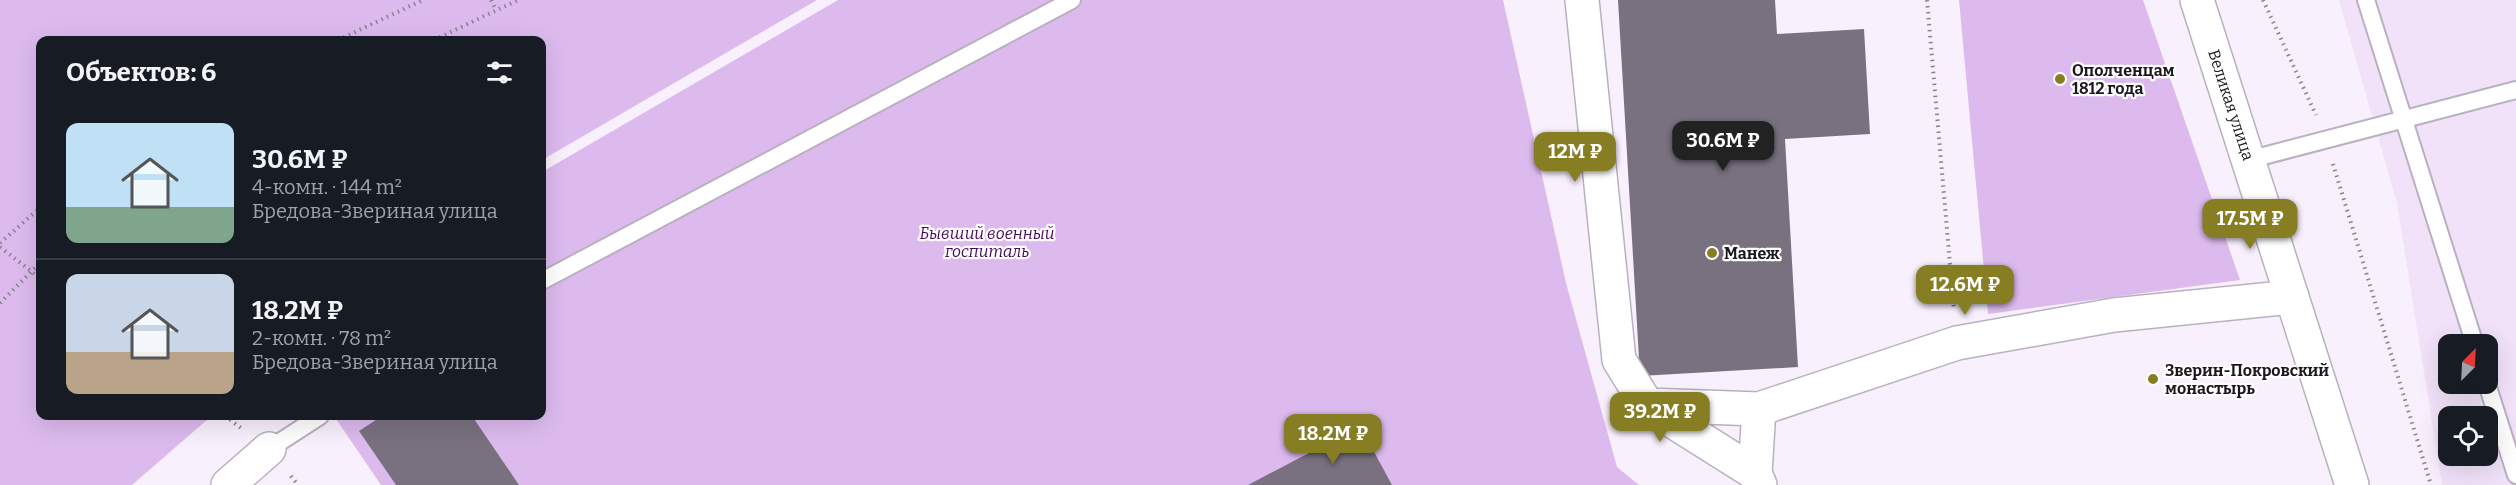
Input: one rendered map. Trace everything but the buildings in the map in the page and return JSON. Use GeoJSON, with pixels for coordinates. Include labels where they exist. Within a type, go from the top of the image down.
{"type":"FeatureCollection","features":[{"type":"Feature","properties":{"kind":"street"},"geometry":{"type":"LineString","coordinates":[[1582,0],[1619,360],[1647,405],[1757,479]]}},
{"type":"Feature","properties":{"kind":"street","name":"Великая улица"},"geometry":{"type":"LineString","coordinates":[[2197,0],[2352,485]]}},
{"type":"Feature","properties":{"kind":"street"},"geometry":{"type":"LineString","coordinates":[[1647,405],[1759,409],[1957,343],[2114,315],[2292,297]]}},
{"type":"Feature","properties":{"kind":"street"},"geometry":{"type":"LineString","coordinates":[[1757,479],[1759,409]]}},
{"type":"Feature","properties":{"kind":"street"},"geometry":{"type":"LineString","coordinates":[[228,485],[269,449]]}},
{"type":"Feature","properties":{"kind":"lane"},"geometry":{"type":"LineString","coordinates":[[546,279],[1072,0]]}},
{"type":"Feature","properties":{"kind":"lane"},"geometry":{"type":"LineString","coordinates":[[2366,0],[2472,334]]}},
{"type":"Feature","properties":{"kind":"lane"},"geometry":{"type":"LineString","coordinates":[[2248,160],[2516,90]]}},
{"type":"Feature","properties":{"kind":"lane"},"geometry":{"type":"LineString","coordinates":[[2491,394],[2512,444],[2516,475]]}},
{"type":"Feature","properties":{"kind":"lane"},"geometry":{"type":"LineString","coordinates":[[269,449],[314,420]]}},
{"type":"Feature","properties":{"kind":"path"},"geometry":{"type":"LineString","coordinates":[[346,36],[423,0]]}},
{"type":"Feature","properties":{"kind":"path"},"geometry":{"type":"LineString","coordinates":[[491,0],[496,10]]}},
{"type":"Feature","properties":{"kind":"path"},"geometry":{"type":"LineString","coordinates":[[442,36],[518,0]]}},
{"type":"Feature","properties":{"kind":"path"},"geometry":{"type":"LineString","coordinates":[[1927,0],[1957,343]]}},
{"type":"Feature","properties":{"kind":"path"},"geometry":{"type":"LineString","coordinates":[[2263,0],[2325,140],[2431,485]]}},
{"type":"Feature","properties":{"kind":"path"},"geometry":{"type":"LineString","coordinates":[[0,243],[36,212]]}},
{"type":"Feature","properties":{"kind":"path"},"geometry":{"type":"LineString","coordinates":[[0,248],[36,275]]}},
{"type":"Feature","properties":{"kind":"path"},"geometry":{"type":"LineString","coordinates":[[0,303],[36,267]]}},
{"type":"Feature","properties":{"kind":"shaded area"},"geometry":{"type":"Polygon","coordinates":[[[2339,0],[2516,0],[2516,485],[2442,485],[2439,466],[2498,466],[2498,406],[2438,406],[2438,460],[2397,203],[2339,0]]]}},
{"type":"Feature","properties":{"kind":"green space"},"geometry":{"type":"Polygon","coordinates":[[[0,0],[817,0],[546,158],[546,36],[36,36],[36,420],[207,420],[132,485],[0,485],[0,0]]]}},
{"type":"Feature","properties":{"kind":"green space","name":"Бывший военный госпиталь"},"geometry":{"type":"Polygon","coordinates":[[[838,0],[1503,0],[1566,283],[1617,467],[1639,485],[381,485],[337,420],[546,420],[546,170],[838,0]]]}},
{"type":"Feature","properties":{"kind":"green space"},"geometry":{"type":"Polygon","coordinates":[[[1959,0],[2143,0],[2240,280],[1988,314],[1959,0]]]}},
{"type":"Feature","properties":{"kind":"place","name":"Ополченцам 1812 года"},"geometry":{"type":"Point","coordinates":[2060,79]}},
{"type":"Feature","properties":{"kind":"place","name":"Манеж"},"geometry":{"type":"Point","coordinates":[1712,253]}},
{"type":"Feature","properties":{"kind":"place","name":"Зверин-Покровский монастырь"},"geometry":{"type":"Point","coordinates":[2153,379]}}]}
